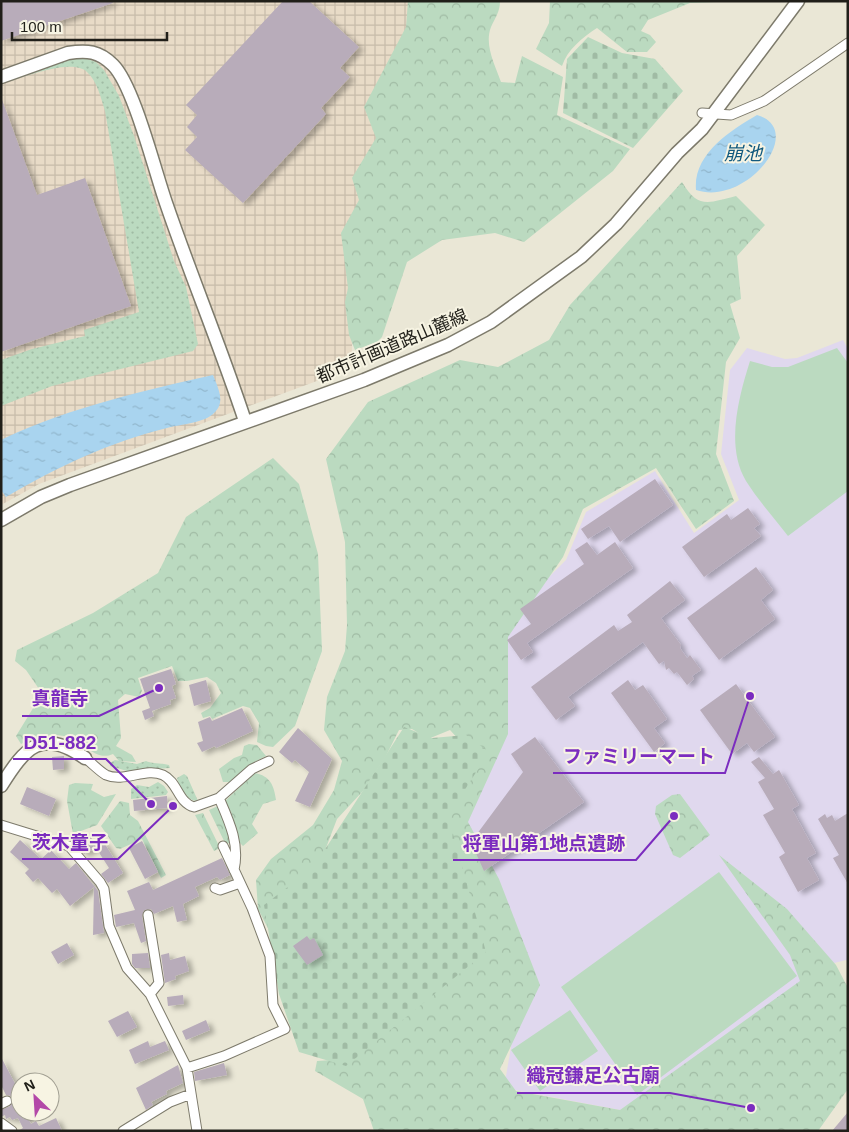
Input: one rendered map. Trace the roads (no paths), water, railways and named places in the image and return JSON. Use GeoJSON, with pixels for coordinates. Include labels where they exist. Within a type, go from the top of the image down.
{"type":"FeatureCollection","features":[{"type":"Feature","properties":{"kind":"street","name":"都市計画道路山麓線"},"geometry":{"type":"LineString","coordinates":[[1,520],[41,497],[70,485],[364,380],[448,345],[491,322],[581,257],[616,224],[677,153],[702,129],[708,113],[798,1]]}},
{"type":"Feature","properties":{"kind":"street"},"geometry":{"type":"LineString","coordinates":[[708,113],[732,115],[764,101],[848,43]]}},
{"type":"Feature","properties":{"kind":"street"},"geometry":{"type":"LineString","coordinates":[[1,77],[68,53],[80,51],[91,51],[101,55],[120,74],[134,108],[166,204],[245,422]]}},
{"type":"Feature","properties":{"kind":"street"},"geometry":{"type":"LineString","coordinates":[[1,786],[18,758],[33,747],[51,743],[61,744],[71,748],[101,772],[112,776],[157,772],[164,775],[172,781],[186,803],[194,807],[219,798],[252,769],[269,761]]}},
{"type":"Feature","properties":{"kind":"street"},"geometry":{"type":"LineString","coordinates":[[219,798],[233,831],[236,855],[234,870]]}},
{"type":"Feature","properties":{"kind":"street"},"geometry":{"type":"LineString","coordinates":[[1,825],[17,832],[60,842],[75,852],[100,882],[109,926],[127,968],[150,994],[187,1068],[197,1131]]}},
{"type":"Feature","properties":{"kind":"street"},"geometry":{"type":"LineString","coordinates":[[187,1068],[224,1056],[285,1029],[273,1005],[270,956],[223,846]]}},
{"type":"Feature","properties":{"kind":"street"},"geometry":{"type":"LineString","coordinates":[[215,888],[220,890],[240,883]]}},
{"type":"Feature","properties":{"kind":"street"},"geometry":{"type":"LineString","coordinates":[[148,915],[159,983],[150,994]]}},
{"type":"Feature","properties":{"kind":"street"},"geometry":{"type":"LineString","coordinates":[[123,1131],[170,1102],[191,1094]]}},
{"type":"Feature","properties":{"kind":"street"},"geometry":{"type":"LineString","coordinates":[[1,1123],[12,1131]]}},
{"type":"Feature","properties":{"kind":"water","name":"崩池"},"geometry":{"type":"Polygon","coordinates":[[[757,115],[771,123],[776,135],[773,149],[764,164],[751,177],[734,187],[715,192],[696,190],[700,165],[715,145],[736,128],[757,115]]]}},
{"type":"Feature","properties":{"kind":"water"},"geometry":{"type":"Polygon","coordinates":[[[213,375],[219,390],[220,404],[214,413],[205,419],[125,440],[104,448],[64,466],[6,497],[1,490],[1,440],[56,417],[82,409],[213,375]]]}},
{"type":"Feature","properties":{"kind":"place","name":"真龍寺"},"geometry":{"type":"Point","coordinates":[159,688]}},
{"type":"Feature","properties":{"kind":"place","name":"ファミリーマート"},"geometry":{"type":"Point","coordinates":[750,696]}},
{"type":"Feature","properties":{"kind":"place","name":"D51-882"},"geometry":{"type":"Point","coordinates":[151,804]}},
{"type":"Feature","properties":{"kind":"place","name":"茨木童子"},"geometry":{"type":"Point","coordinates":[173,806]}},
{"type":"Feature","properties":{"kind":"place","name":"将軍山第1地点遺跡"},"geometry":{"type":"Point","coordinates":[674,816]}},
{"type":"Feature","properties":{"kind":"place","name":"織冠鎌足公古廟"},"geometry":{"type":"Point","coordinates":[751,1108]}}]}
